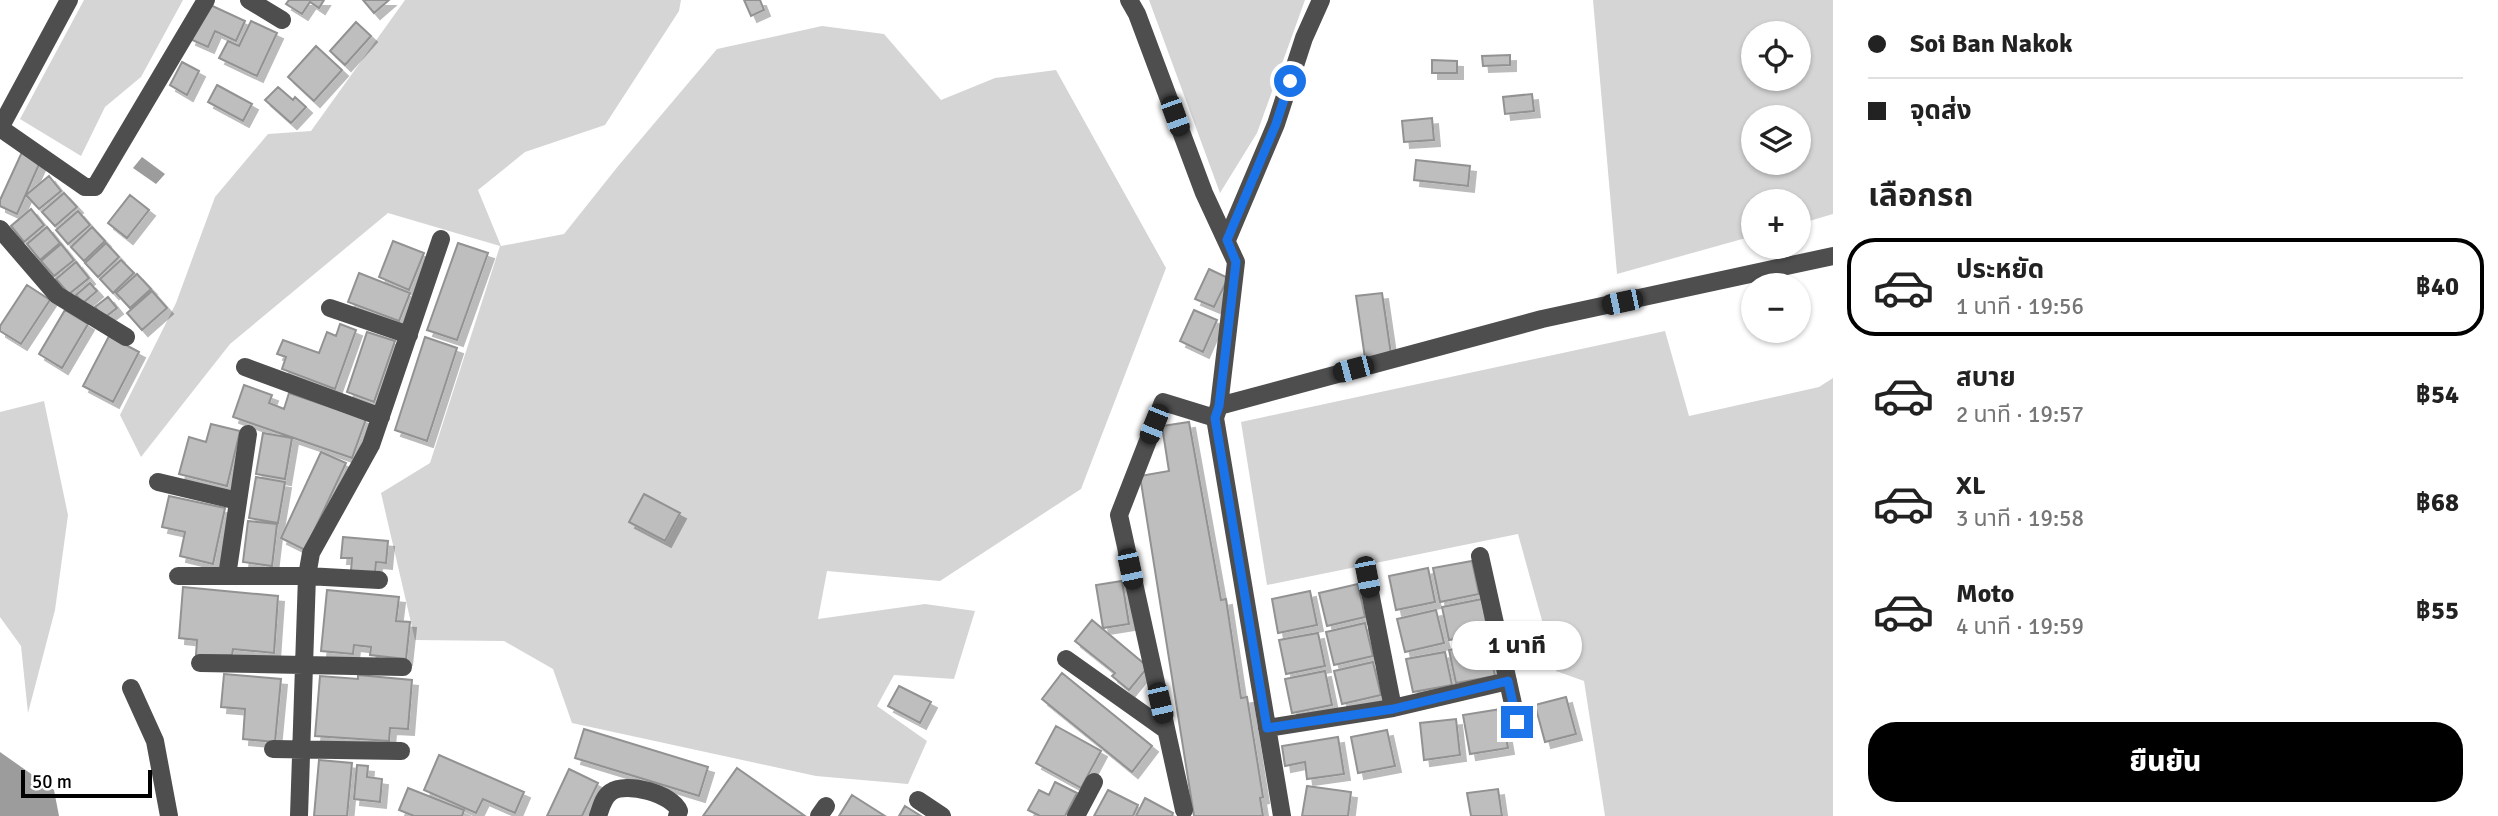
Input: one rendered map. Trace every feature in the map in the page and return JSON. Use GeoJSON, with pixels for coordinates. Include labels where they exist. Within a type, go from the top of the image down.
{"type":"FeatureCollection","features":[{"type":"Feature","properties":{"kind":"street"},"geometry":{"type":"LineString","coordinates":[[69,0],[0,128],[85,187],[95,187],[205,0]]}},
{"type":"Feature","properties":{"kind":"street"},"geometry":{"type":"LineString","coordinates":[[249,0],[282,20]]}},
{"type":"Feature","properties":{"kind":"street"},"geometry":{"type":"LineString","coordinates":[[1129,0],[1137,14],[1204,193],[1236,262],[1217,412],[1282,816]]}},
{"type":"Feature","properties":{"kind":"street"},"geometry":{"type":"LineString","coordinates":[[1227,240],[1276,124],[1304,38],[1321,0]]}},
{"type":"Feature","properties":{"kind":"street"},"geometry":{"type":"LineString","coordinates":[[0,229],[57,295],[126,337]]}},
{"type":"Feature","properties":{"kind":"street"},"geometry":{"type":"LineString","coordinates":[[299,816],[307,576],[311,553],[371,445],[441,239]]}},
{"type":"Feature","properties":{"kind":"street"},"geometry":{"type":"LineString","coordinates":[[1184,810],[1119,515],[1163,402],[1217,412],[1542,319],[1833,256]]}},
{"type":"Feature","properties":{"kind":"street"},"geometry":{"type":"LineString","coordinates":[[330,308],[409,335]]}},
{"type":"Feature","properties":{"kind":"street"},"geometry":{"type":"LineString","coordinates":[[245,367],[381,417]]}},
{"type":"Feature","properties":{"kind":"street"},"geometry":{"type":"LineString","coordinates":[[227,576],[248,434]]}},
{"type":"Feature","properties":{"kind":"street"},"geometry":{"type":"LineString","coordinates":[[158,482],[238,501]]}},
{"type":"Feature","properties":{"kind":"street"},"geometry":{"type":"LineString","coordinates":[[1480,556],[1517,722]]}},
{"type":"Feature","properties":{"kind":"street"},"geometry":{"type":"LineString","coordinates":[[178,576],[307,576],[379,580]]}},
{"type":"Feature","properties":{"kind":"street"},"geometry":{"type":"LineString","coordinates":[[1367,577],[1393,709]]}},
{"type":"Feature","properties":{"kind":"street"},"geometry":{"type":"LineString","coordinates":[[1066,659],[1166,730]]}},
{"type":"Feature","properties":{"kind":"street"},"geometry":{"type":"LineString","coordinates":[[200,663],[403,667]]}},
{"type":"Feature","properties":{"kind":"street"},"geometry":{"type":"LineString","coordinates":[[1267,728],[1393,709],[1508,681]]}},
{"type":"Feature","properties":{"kind":"street"},"geometry":{"type":"LineString","coordinates":[[131,688],[155,741],[169,816]]}},
{"type":"Feature","properties":{"kind":"street"},"geometry":{"type":"LineString","coordinates":[[273,749],[401,751]]}},
{"type":"Feature","properties":{"kind":"street"},"geometry":{"type":"LineString","coordinates":[[1076,816],[1094,782]]}},
{"type":"Feature","properties":{"kind":"street"},"geometry":{"type":"LineString","coordinates":[[598,816],[604,799],[612,791],[622,788],[658,793],[670,799],[680,811],[677,816]]}},
{"type":"Feature","properties":{"kind":"street"},"geometry":{"type":"LineString","coordinates":[[918,800],[942,816]]}},
{"type":"Feature","properties":{"kind":"shaded area"},"geometry":{"type":"Polygon","coordinates":[[[84,0],[183,0],[141,77],[105,107],[81,156],[20,119],[84,0]]]}},
{"type":"Feature","properties":{"kind":"shaded area"},"geometry":{"type":"Polygon","coordinates":[[[405,0],[681,0],[679,11],[605,125],[525,152],[478,190],[501,246],[564,234],[717,49],[822,26],[884,34],[941,100],[995,78],[1056,70],[1166,268],[1081,489],[940,581],[827,571],[818,619],[925,604],[975,611],[954,679],[894,675],[877,706],[927,741],[908,784],[816,776],[572,723],[553,669],[504,641],[415,640],[381,493],[430,463],[500,246],[388,213],[230,344],[141,457],[120,415],[176,303],[215,197],[268,134],[311,131],[405,0]]]}},
{"type":"Feature","properties":{"kind":"shaded area"},"geometry":{"type":"Polygon","coordinates":[[[1149,0],[1305,0],[1257,133],[1220,193],[1149,0]]]}},
{"type":"Feature","properties":{"kind":"shaded area"},"geometry":{"type":"Polygon","coordinates":[[[1593,0],[1833,0],[1833,214],[1811,220],[1811,189],[1741,189],[1741,239],[1617,274],[1593,0]]]}},
{"type":"Feature","properties":{"kind":"shaded area"},"geometry":{"type":"Polygon","coordinates":[[[142,157],[165,174],[156,184],[133,168],[142,157]]]}},
{"type":"Feature","properties":{"kind":"shaded area"},"geometry":{"type":"Polygon","coordinates":[[[1665,331],[1689,416],[1819,387],[1833,378],[1833,816],[1605,816],[1584,681],[1556,671],[1518,534],[1267,585],[1241,422],[1665,331]]]}},
{"type":"Feature","properties":{"kind":"shaded area"},"geometry":{"type":"Polygon","coordinates":[[[44,401],[68,515],[55,610],[28,713],[21,646],[0,617],[0,412],[44,401]]]}},
{"type":"Feature","properties":{"kind":"shaded area"},"geometry":{"type":"Polygon","coordinates":[[[0,752],[54,790],[59,816],[0,816],[0,752]]]}},
{"type":"Feature","properties":{"kind":"building"},"geometry":{"type":"Polygon","coordinates":[[[289,0],[324,0],[319,8],[310,2],[302,14],[286,4],[289,0]]]}},
{"type":"Feature","properties":{"kind":"building"},"geometry":{"type":"Polygon","coordinates":[[[363,0],[389,0],[374,13],[363,0]]]}},
{"type":"Feature","properties":{"kind":"building"},"geometry":{"type":"Polygon","coordinates":[[[744,0],[760,0],[764,10],[751,16],[744,0]]]}},
{"type":"Feature","properties":{"kind":"building"},"geometry":{"type":"Polygon","coordinates":[[[206,3],[245,21],[236,41],[215,31],[208,47],[190,39],[206,3]]]}},
{"type":"Feature","properties":{"kind":"building"},"geometry":{"type":"Polygon","coordinates":[[[251,21],[277,33],[257,76],[219,58],[228,41],[239,46],[251,21]]]}},
{"type":"Feature","properties":{"kind":"building"},"geometry":{"type":"Polygon","coordinates":[[[356,22],[371,36],[345,65],[330,51],[356,22]]]}},
{"type":"Feature","properties":{"kind":"building"},"geometry":{"type":"Polygon","coordinates":[[[316,46],[342,70],[314,101],[288,77],[316,46]]]}},
{"type":"Feature","properties":{"kind":"building"},"geometry":{"type":"Polygon","coordinates":[[[1510,55],[1510,65],[1483,66],[1482,56],[1510,55]]]}},
{"type":"Feature","properties":{"kind":"building"},"geometry":{"type":"Polygon","coordinates":[[[1432,60],[1457,61],[1457,73],[1432,73],[1432,60]]]}},
{"type":"Feature","properties":{"kind":"building"},"geometry":{"type":"Polygon","coordinates":[[[182,62],[199,71],[187,95],[170,85],[182,62]]]}},
{"type":"Feature","properties":{"kind":"building"},"geometry":{"type":"Polygon","coordinates":[[[217,85],[252,104],[243,121],[208,102],[217,85]]]}},
{"type":"Feature","properties":{"kind":"building"},"geometry":{"type":"Polygon","coordinates":[[[278,87],[306,107],[291,123],[265,100],[278,87]]]}},
{"type":"Feature","properties":{"kind":"building"},"geometry":{"type":"Polygon","coordinates":[[[1532,94],[1534,111],[1505,114],[1503,97],[1532,94]]]}},
{"type":"Feature","properties":{"kind":"building"},"geometry":{"type":"Polygon","coordinates":[[[1432,118],[1434,140],[1404,142],[1402,121],[1432,118]]]}},
{"type":"Feature","properties":{"kind":"building"},"geometry":{"type":"Polygon","coordinates":[[[22,152],[41,160],[17,214],[0,206],[0,200],[22,152]]]}},
{"type":"Feature","properties":{"kind":"building"},"geometry":{"type":"Polygon","coordinates":[[[1416,160],[1470,166],[1468,186],[1414,180],[1416,160]]]}},
{"type":"Feature","properties":{"kind":"building"},"geometry":{"type":"Polygon","coordinates":[[[49,176],[61,191],[39,209],[26,195],[49,176]]]}},
{"type":"Feature","properties":{"kind":"building"},"geometry":{"type":"Polygon","coordinates":[[[64,193],[77,207],[55,226],[42,212],[64,193]]]}},
{"type":"Feature","properties":{"kind":"building"},"geometry":{"type":"Polygon","coordinates":[[[130,195],[149,210],[127,238],[108,223],[130,195]]]}},
{"type":"Feature","properties":{"kind":"building"},"geometry":{"type":"Polygon","coordinates":[[[31,209],[44,225],[24,242],[11,226],[31,209]]]}},
{"type":"Feature","properties":{"kind":"building"},"geometry":{"type":"Polygon","coordinates":[[[78,211],[90,225],[68,244],[56,230],[78,211]]]}},
{"type":"Feature","properties":{"kind":"building"},"geometry":{"type":"Polygon","coordinates":[[[47,227],[60,243],[40,260],[27,244],[47,227]]]}},
{"type":"Feature","properties":{"kind":"building"},"geometry":{"type":"Polygon","coordinates":[[[92,227],[105,241],[84,261],[71,247],[92,227]]]}},
{"type":"Feature","properties":{"kind":"building"},"geometry":{"type":"Polygon","coordinates":[[[393,241],[424,253],[409,290],[379,277],[393,241]]]}},
{"type":"Feature","properties":{"kind":"building"},"geometry":{"type":"Polygon","coordinates":[[[106,243],[119,257],[98,277],[85,263],[106,243]]]}},
{"type":"Feature","properties":{"kind":"building"},"geometry":{"type":"Polygon","coordinates":[[[458,243],[488,253],[457,340],[427,330],[458,243]]]}},
{"type":"Feature","properties":{"kind":"building"},"geometry":{"type":"Polygon","coordinates":[[[61,244],[74,260],[54,276],[41,261],[61,244]]]}},
{"type":"Feature","properties":{"kind":"building"},"geometry":{"type":"Polygon","coordinates":[[[121,260],[134,273],[113,293],[100,279],[121,260]]]}},
{"type":"Feature","properties":{"kind":"building"},"geometry":{"type":"Polygon","coordinates":[[[76,262],[89,278],[69,294],[56,279],[76,262]]]}},
{"type":"Feature","properties":{"kind":"building"},"geometry":{"type":"Polygon","coordinates":[[[1209,269],[1228,278],[1214,307],[1195,299],[1209,269]]]}},
{"type":"Feature","properties":{"kind":"building"},"geometry":{"type":"Polygon","coordinates":[[[359,273],[410,293],[399,321],[348,302],[359,273]]]}},
{"type":"Feature","properties":{"kind":"building"},"geometry":{"type":"Polygon","coordinates":[[[137,274],[151,289],[130,308],[116,293],[137,274]]]}},
{"type":"Feature","properties":{"kind":"building"},"geometry":{"type":"Polygon","coordinates":[[[90,283],[97,291],[83,303],[76,295],[90,283]]]}},
{"type":"Feature","properties":{"kind":"building"},"geometry":{"type":"Polygon","coordinates":[[[27,285],[50,300],[21,344],[0,331],[0,326],[27,285]]]}},
{"type":"Feature","properties":{"kind":"building"},"geometry":{"type":"Polygon","coordinates":[[[152,291],[167,308],[142,330],[127,313],[152,291]]]}},
{"type":"Feature","properties":{"kind":"building"},"geometry":{"type":"Polygon","coordinates":[[[1382,293],[1391,354],[1365,358],[1356,296],[1382,293]]]}},
{"type":"Feature","properties":{"kind":"building"},"geometry":{"type":"Polygon","coordinates":[[[108,297],[117,308],[104,318],[95,307],[108,297]]]}},
{"type":"Feature","properties":{"kind":"building"},"geometry":{"type":"Polygon","coordinates":[[[65,310],[88,324],[62,368],[39,354],[65,310]]]}},
{"type":"Feature","properties":{"kind":"building"},"geometry":{"type":"Polygon","coordinates":[[[1194,310],[1217,320],[1203,352],[1180,341],[1194,310]]]}},
{"type":"Feature","properties":{"kind":"building"},"geometry":{"type":"Polygon","coordinates":[[[340,324],[356,330],[335,389],[282,369],[286,357],[277,354],[283,340],[319,353],[327,332],[336,336],[340,324]]]}},
{"type":"Feature","properties":{"kind":"building"},"geometry":{"type":"Polygon","coordinates":[[[367,332],[395,341],[374,402],[347,392],[367,332]]]}},
{"type":"Feature","properties":{"kind":"building"},"geometry":{"type":"Polygon","coordinates":[[[109,336],[139,352],[113,402],[83,386],[109,336]]]}},
{"type":"Feature","properties":{"kind":"building"},"geometry":{"type":"Polygon","coordinates":[[[425,337],[457,348],[427,441],[395,430],[425,337]]]}},
{"type":"Feature","properties":{"kind":"building"},"geometry":{"type":"Polygon","coordinates":[[[244,385],[272,395],[269,403],[284,409],[289,393],[366,419],[352,458],[233,417],[244,385]]]}},
{"type":"Feature","properties":{"kind":"building"},"geometry":{"type":"Polygon","coordinates":[[[1189,422],[1221,600],[1226,599],[1241,698],[1247,697],[1263,797],[1260,798],[1263,816],[1194,816],[1140,476],[1169,471],[1162,426],[1189,422]]]}},
{"type":"Feature","properties":{"kind":"building"},"geometry":{"type":"Polygon","coordinates":[[[211,424],[240,431],[227,486],[179,474],[189,437],[206,442],[211,424]]]}},
{"type":"Feature","properties":{"kind":"building"},"geometry":{"type":"Polygon","coordinates":[[[263,433],[292,438],[285,479],[256,474],[263,433]]]}},
{"type":"Feature","properties":{"kind":"building"},"geometry":{"type":"Polygon","coordinates":[[[321,452],[346,463],[305,550],[281,538],[321,452]]]}},
{"type":"Feature","properties":{"kind":"building"},"geometry":{"type":"Polygon","coordinates":[[[256,477],[285,482],[278,523],[249,518],[256,477]]]}},
{"type":"Feature","properties":{"kind":"building"},"geometry":{"type":"Polygon","coordinates":[[[644,494],[680,513],[665,541],[629,522],[644,494]]]}},
{"type":"Feature","properties":{"kind":"building"},"geometry":{"type":"Polygon","coordinates":[[[169,496],[225,508],[213,564],[180,556],[185,532],[162,527],[169,496]]]}},
{"type":"Feature","properties":{"kind":"building"},"geometry":{"type":"Polygon","coordinates":[[[248,521],[277,524],[272,566],[243,562],[248,521]]]}},
{"type":"Feature","properties":{"kind":"building"},"geometry":{"type":"Polygon","coordinates":[[[343,537],[388,541],[386,563],[376,562],[375,573],[351,571],[352,558],[341,558],[343,537]]]}},
{"type":"Feature","properties":{"kind":"building"},"geometry":{"type":"Polygon","coordinates":[[[1472,561],[1479,594],[1440,602],[1433,568],[1472,561]]]}},
{"type":"Feature","properties":{"kind":"building"},"geometry":{"type":"Polygon","coordinates":[[[1428,568],[1435,602],[1396,610],[1389,576],[1428,568]]]}},
{"type":"Feature","properties":{"kind":"building"},"geometry":{"type":"Polygon","coordinates":[[[1122,581],[1129,624],[1103,628],[1096,585],[1122,581]]]}},
{"type":"Feature","properties":{"kind":"building"},"geometry":{"type":"Polygon","coordinates":[[[1358,584],[1365,617],[1327,626],[1319,593],[1358,584]]]}},
{"type":"Feature","properties":{"kind":"building"},"geometry":{"type":"Polygon","coordinates":[[[183,587],[278,596],[274,653],[233,649],[232,655],[196,655],[197,640],[179,638],[183,587]]]}},
{"type":"Feature","properties":{"kind":"building"},"geometry":{"type":"Polygon","coordinates":[[[327,590],[399,597],[396,621],[410,622],[406,659],[370,655],[371,647],[354,645],[353,654],[321,651],[327,590]]]}},
{"type":"Feature","properties":{"kind":"building"},"geometry":{"type":"Polygon","coordinates":[[[1310,591],[1317,625],[1278,633],[1272,599],[1310,591]]]}},
{"type":"Feature","properties":{"kind":"building"},"geometry":{"type":"Polygon","coordinates":[[[1482,599],[1488,633],[1449,640],[1442,607],[1482,599]]]}},
{"type":"Feature","properties":{"kind":"building"},"geometry":{"type":"Polygon","coordinates":[[[1436,610],[1444,643],[1405,652],[1397,619],[1436,610]]]}},
{"type":"Feature","properties":{"kind":"building"},"geometry":{"type":"Polygon","coordinates":[[[1092,620],[1148,667],[1129,690],[1112,676],[1115,673],[1075,641],[1092,620]]]}},
{"type":"Feature","properties":{"kind":"building"},"geometry":{"type":"Polygon","coordinates":[[[1365,623],[1373,656],[1334,665],[1326,632],[1365,623]]]}},
{"type":"Feature","properties":{"kind":"building"},"geometry":{"type":"Polygon","coordinates":[[[1318,633],[1325,666],[1286,674],[1279,640],[1318,633]]]}},
{"type":"Feature","properties":{"kind":"building"},"geometry":{"type":"Polygon","coordinates":[[[1488,642],[1495,676],[1456,683],[1449,650],[1488,642]]]}},
{"type":"Feature","properties":{"kind":"building"},"geometry":{"type":"Polygon","coordinates":[[[1445,652],[1452,685],[1413,692],[1406,659],[1445,652]]]}},
{"type":"Feature","properties":{"kind":"building"},"geometry":{"type":"Polygon","coordinates":[[[1373,662],[1381,695],[1342,704],[1334,671],[1373,662]]]}},
{"type":"Feature","properties":{"kind":"building"},"geometry":{"type":"Polygon","coordinates":[[[1325,671],[1332,705],[1292,713],[1285,679],[1325,671]]]}},
{"type":"Feature","properties":{"kind":"building"},"geometry":{"type":"Polygon","coordinates":[[[1062,673],[1152,746],[1132,772],[1042,699],[1062,673]]]}},
{"type":"Feature","properties":{"kind":"building"},"geometry":{"type":"Polygon","coordinates":[[[224,674],[281,679],[275,742],[243,739],[245,709],[221,707],[224,674]]]}},
{"type":"Feature","properties":{"kind":"building"},"geometry":{"type":"Polygon","coordinates":[[[358,675],[412,680],[408,729],[390,728],[389,741],[315,736],[320,676],[358,679],[358,675]]]}},
{"type":"Feature","properties":{"kind":"building"},"geometry":{"type":"Polygon","coordinates":[[[899,686],[931,702],[920,723],[888,706],[899,686]]]}},
{"type":"Feature","properties":{"kind":"building"},"geometry":{"type":"Polygon","coordinates":[[[1566,697],[1576,734],[1545,742],[1535,705],[1566,697]]]}},
{"type":"Feature","properties":{"kind":"building"},"geometry":{"type":"Polygon","coordinates":[[[1501,709],[1508,748],[1470,754],[1463,715],[1501,709]]]}},
{"type":"Feature","properties":{"kind":"building"},"geometry":{"type":"Polygon","coordinates":[[[1456,719],[1460,755],[1424,760],[1420,723],[1456,719]]]}},
{"type":"Feature","properties":{"kind":"building"},"geometry":{"type":"Polygon","coordinates":[[[1056,726],[1101,751],[1081,788],[1036,763],[1056,726]]]}},
{"type":"Feature","properties":{"kind":"building"},"geometry":{"type":"Polygon","coordinates":[[[584,729],[708,767],[699,796],[575,758],[584,729]]]}},
{"type":"Feature","properties":{"kind":"building"},"geometry":{"type":"Polygon","coordinates":[[[1387,730],[1395,766],[1358,773],[1351,737],[1387,730]]]}},
{"type":"Feature","properties":{"kind":"building"},"geometry":{"type":"Polygon","coordinates":[[[1338,737],[1344,774],[1307,779],[1305,762],[1285,766],[1282,746],[1338,737]]]}},
{"type":"Feature","properties":{"kind":"building"},"geometry":{"type":"Polygon","coordinates":[[[439,755],[524,792],[515,813],[483,799],[476,813],[424,790],[439,755]]]}},
{"type":"Feature","properties":{"kind":"building"},"geometry":{"type":"Polygon","coordinates":[[[319,760],[352,763],[347,816],[314,816],[319,760]]]}},
{"type":"Feature","properties":{"kind":"building"},"geometry":{"type":"Polygon","coordinates":[[[357,765],[368,766],[367,777],[382,779],[380,802],[354,799],[357,765]]]}},
{"type":"Feature","properties":{"kind":"building"},"geometry":{"type":"Polygon","coordinates":[[[737,768],[805,816],[703,816],[737,768]]]}},
{"type":"Feature","properties":{"kind":"building"},"geometry":{"type":"Polygon","coordinates":[[[569,769],[598,783],[582,816],[547,816],[569,769]]]}},
{"type":"Feature","properties":{"kind":"building"},"geometry":{"type":"Polygon","coordinates":[[[1055,782],[1077,793],[1065,816],[1040,816],[1028,810],[1039,790],[1049,795],[1055,782]]]}},
{"type":"Feature","properties":{"kind":"building"},"geometry":{"type":"Polygon","coordinates":[[[1307,786],[1351,792],[1348,816],[1302,816],[1307,786]]]}},
{"type":"Feature","properties":{"kind":"building"},"geometry":{"type":"Polygon","coordinates":[[[408,788],[464,810],[462,816],[414,816],[399,810],[408,788]]]}},
{"type":"Feature","properties":{"kind":"building"},"geometry":{"type":"Polygon","coordinates":[[[1498,789],[1502,816],[1471,816],[1467,793],[1498,789]]]}},
{"type":"Feature","properties":{"kind":"building"},"geometry":{"type":"Polygon","coordinates":[[[1108,790],[1138,805],[1133,816],[1094,816],[1108,790]]]}},
{"type":"Feature","properties":{"kind":"building"},"geometry":{"type":"Polygon","coordinates":[[[852,795],[885,816],[839,816],[852,795]]]}},
{"type":"Feature","properties":{"kind":"building"},"geometry":{"type":"Polygon","coordinates":[[[1145,798],[1173,813],[1172,816],[1136,816],[1145,798]]]}},
{"type":"Feature","properties":{"kind":"building"},"geometry":{"type":"Polygon","coordinates":[[[905,806],[921,816],[899,816],[905,806]]]}},
{"type":"Feature","properties":{"kind":"route"},"geometry":{"type":"LineString","coordinates":[[1290,81],[1276,124],[1227,240],[1236,262],[1219,406],[1215,418],[1267,728],[1393,709],[1508,681],[1517,722]]}}]}
